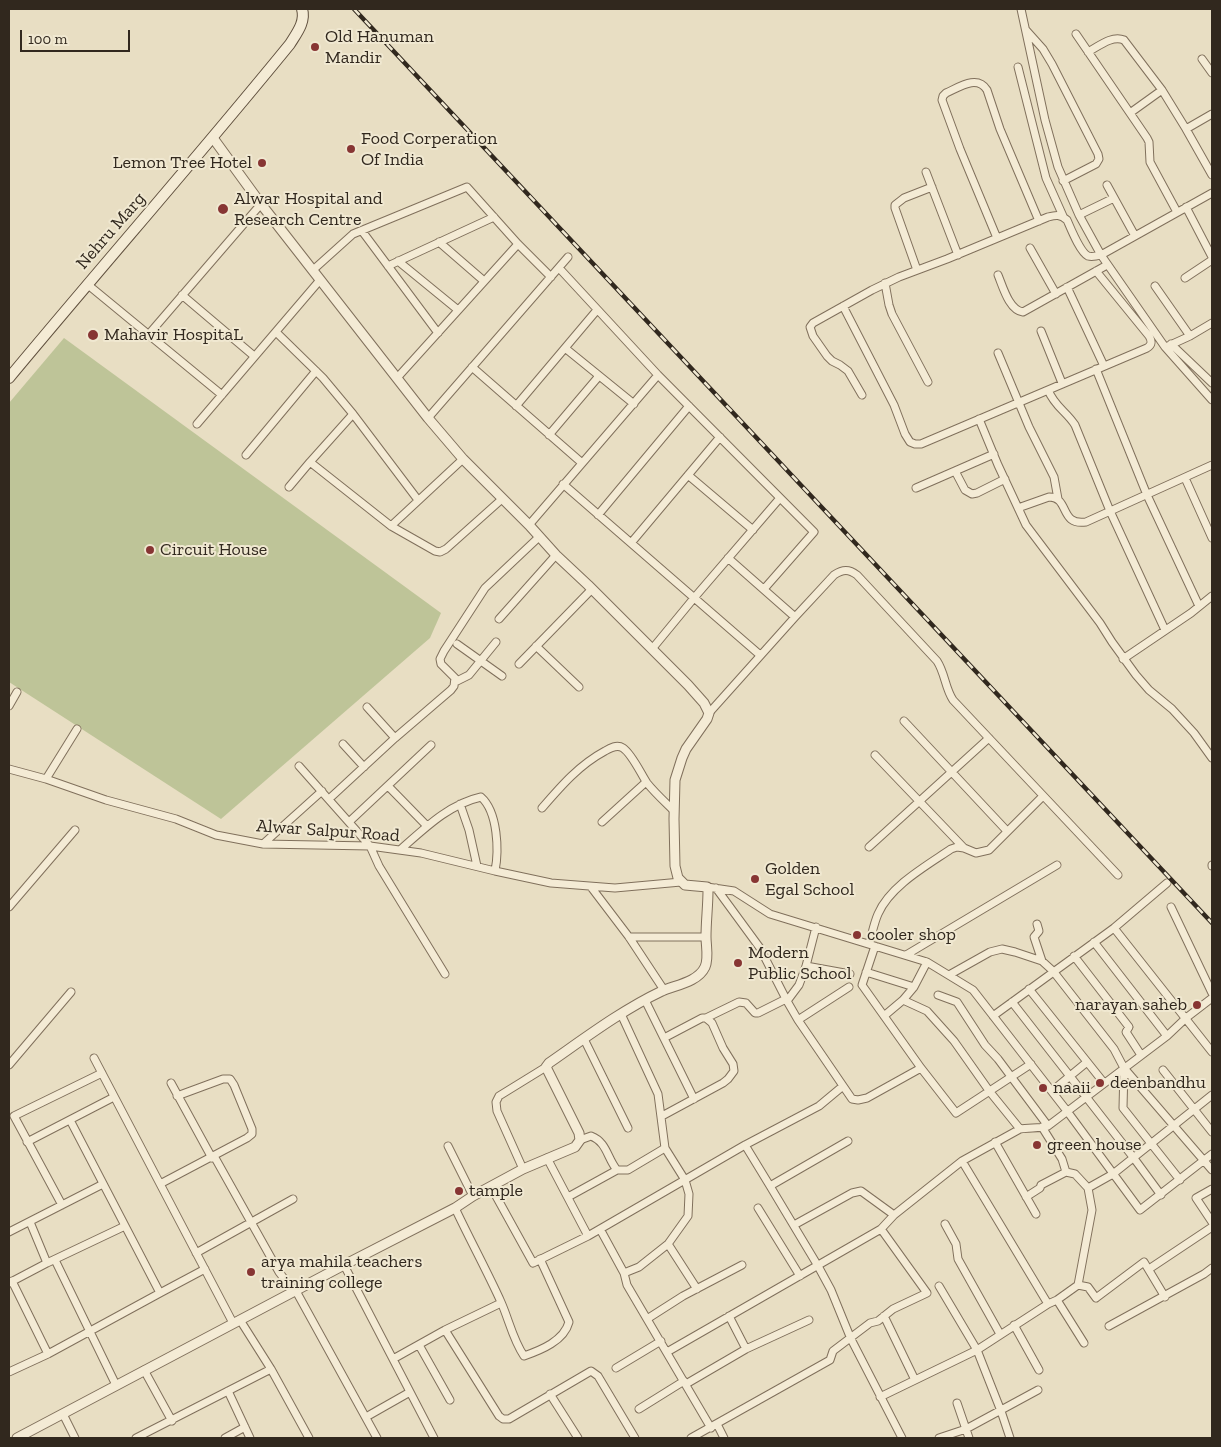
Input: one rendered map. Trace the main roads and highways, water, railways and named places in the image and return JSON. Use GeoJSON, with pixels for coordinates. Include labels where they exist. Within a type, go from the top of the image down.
{"type":"FeatureCollection","features":[{"type":"Feature","properties":{"kind":"main road","name":"Nehru Marg"},"geometry":{"type":"LineString","coordinates":[[9,378],[213,138],[290,44],[300,28],[304,15],[302,9]]}},
{"type":"Feature","properties":{"kind":"railway"},"geometry":{"type":"LineString","coordinates":[[354,9],[1212,923]]}},
{"type":"Feature","properties":{"kind":"place","name":"Old Hanuman Mandir"},"geometry":{"type":"Point","coordinates":[315,47]}},
{"type":"Feature","properties":{"kind":"place","name":"Food Corperation Of India"},"geometry":{"type":"Point","coordinates":[351,149]}},
{"type":"Feature","properties":{"kind":"place","name":"Lemon Tree Hotel"},"geometry":{"type":"Point","coordinates":[262,163]}},
{"type":"Feature","properties":{"kind":"place","name":"Alwar Hospital and Research Centre"},"geometry":{"type":"Point","coordinates":[223,209]}},
{"type":"Feature","properties":{"kind":"place","name":"Mahavir HospitaL"},"geometry":{"type":"Point","coordinates":[93,335]}},
{"type":"Feature","properties":{"kind":"place","name":"Circuit House"},"geometry":{"type":"Point","coordinates":[150,550]}},
{"type":"Feature","properties":{"kind":"place","name":"Golden Egal School"},"geometry":{"type":"Point","coordinates":[755,879]}},
{"type":"Feature","properties":{"kind":"place","name":"cooler shop"},"geometry":{"type":"Point","coordinates":[857,935]}},
{"type":"Feature","properties":{"kind":"place","name":"Modern Public School"},"geometry":{"type":"Point","coordinates":[738,963]}},
{"type":"Feature","properties":{"kind":"place","name":"narayan saheb"},"geometry":{"type":"Point","coordinates":[1197,1005]}},
{"type":"Feature","properties":{"kind":"place","name":"deenbandhu"},"geometry":{"type":"Point","coordinates":[1100,1083]}},
{"type":"Feature","properties":{"kind":"place","name":"naaii"},"geometry":{"type":"Point","coordinates":[1043,1088]}},
{"type":"Feature","properties":{"kind":"place","name":"green house"},"geometry":{"type":"Point","coordinates":[1037,1145]}},
{"type":"Feature","properties":{"kind":"place","name":"tample"},"geometry":{"type":"Point","coordinates":[459,1191]}},
{"type":"Feature","properties":{"kind":"place","name":"arya mahila teachers training college"},"geometry":{"type":"Point","coordinates":[251,1272]}}]}
